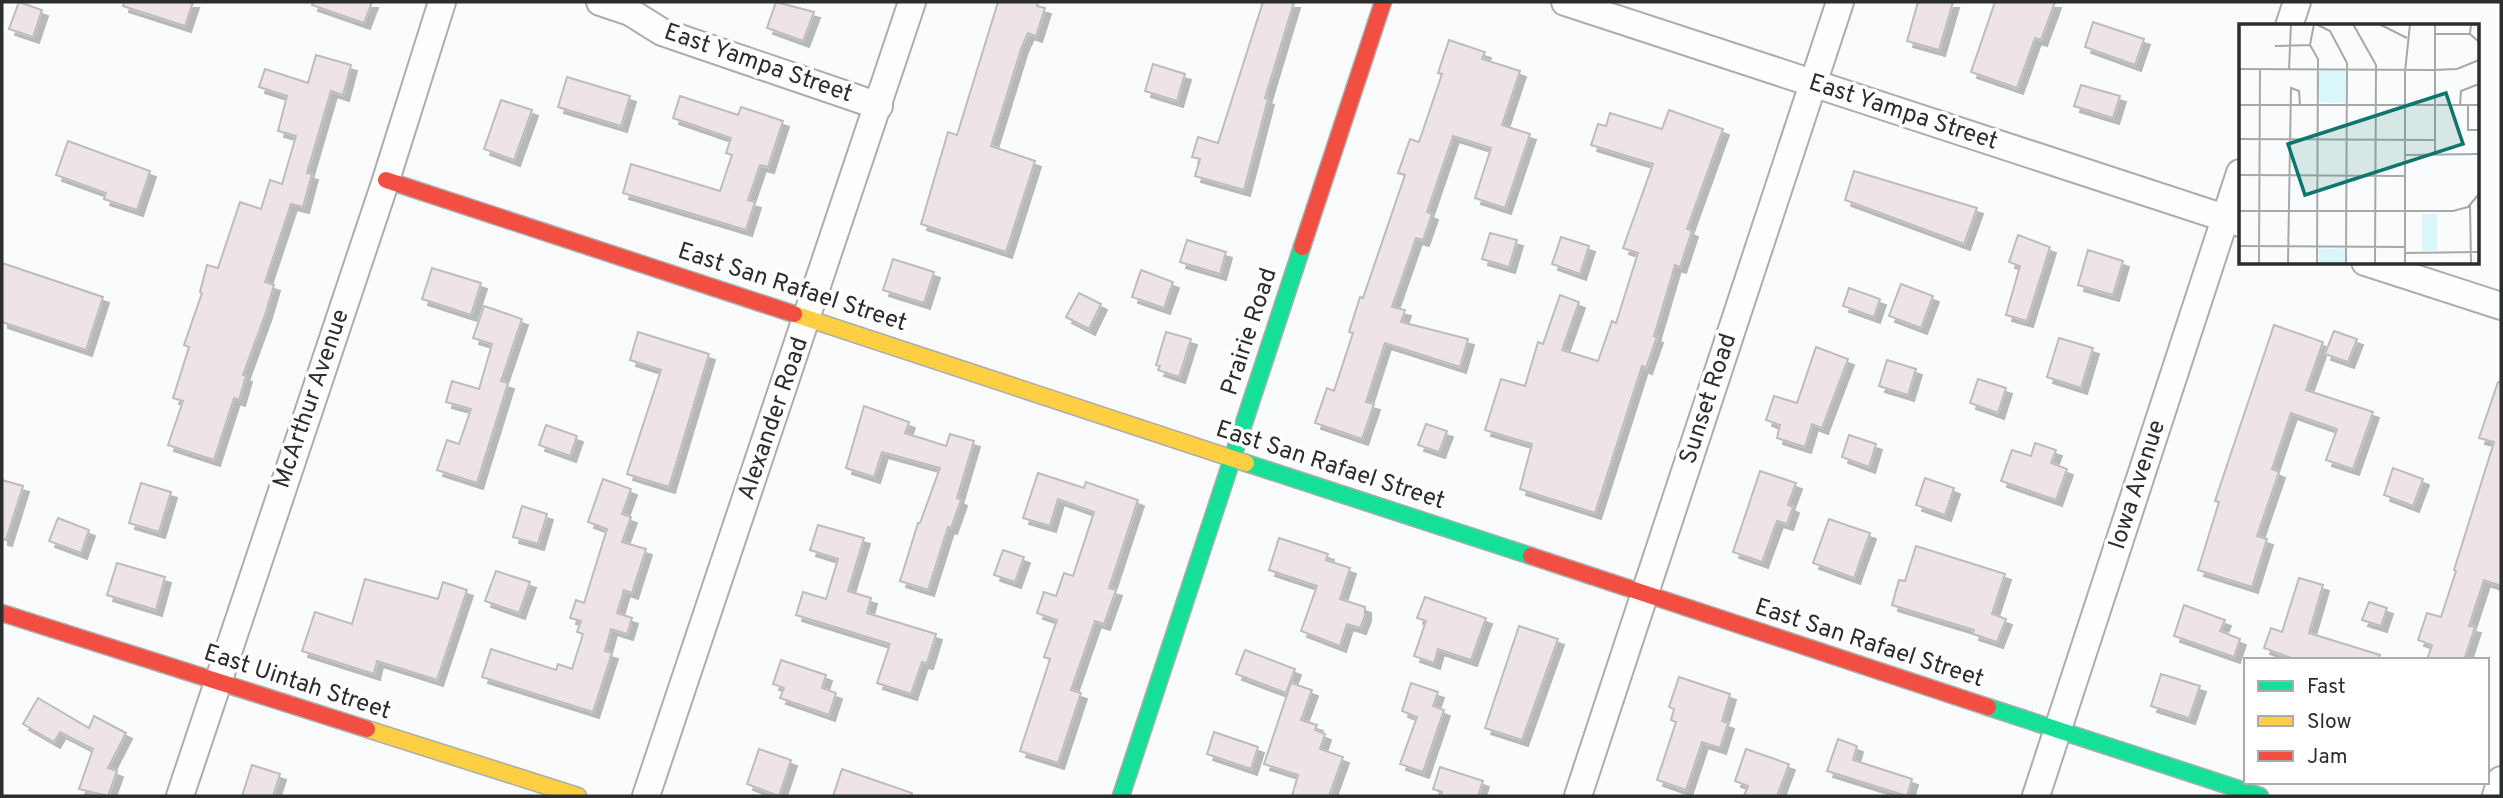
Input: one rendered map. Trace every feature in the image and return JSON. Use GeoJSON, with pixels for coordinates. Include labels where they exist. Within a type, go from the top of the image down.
{"type":"FeatureCollection","features":[{"type":"Feature","properties":{"kind":"street","name":"McArthur Avenue"},"geometry":{"type":"LineString","coordinates":[[180,796],[386,180],[442,2]]}},
{"type":"Feature","properties":{"kind":"street","name":"East Yampa Street"},"geometry":{"type":"LineString","coordinates":[[600,2],[630,12],[662,32],[879,106]]}},
{"type":"Feature","properties":{"kind":"street","name":"Alexander Road"},"geometry":{"type":"LineString","coordinates":[[646,796],[912,2]]}},
{"type":"Feature","properties":{"kind":"street","name":"Prairie Road"},"geometry":{"type":"LineString","coordinates":[[1121,796],[1383,2]]}},
{"type":"Feature","properties":{"kind":"street","name":"East Yampa Street"},"geometry":{"type":"LineString","coordinates":[[1565,2],[2233,221]]}},
{"type":"Feature","properties":{"kind":"street","name":"Sunset Road"},"geometry":{"type":"LineString","coordinates":[[1578,796],[1840,2]]}},
{"type":"Feature","properties":{"kind":"street"},"geometry":{"type":"LineString","coordinates":[[2290,24],[2297,2]]}},
{"type":"Feature","properties":{"kind":"street","name":"East San Rafael Street"},"geometry":{"type":"LineString","coordinates":[[386,180],[2260,796]]}},
{"type":"Feature","properties":{"kind":"street","name":"Iowa Avenue"},"geometry":{"type":"LineString","coordinates":[[2036,796],[2233,221],[2239,185]]}},
{"type":"Feature","properties":{"kind":"street"},"geometry":{"type":"LineString","coordinates":[[2371,264],[2501,306]]}},
{"type":"Feature","properties":{"kind":"street","name":"East Uintah Street"},"geometry":{"type":"LineString","coordinates":[[2,613],[578,796]]}},
{"type":"Feature","properties":{"kind":"street"},"geometry":{"type":"LineString","coordinates":[[2496,796],[2501,780]]}},
{"type":"Feature","properties":{"kind":"building"},"geometry":{"type":"Polygon","coordinates":[[[19,2],[42,10],[33,37],[9,29],[19,2]]]}},
{"type":"Feature","properties":{"kind":"building"},"geometry":{"type":"Polygon","coordinates":[[[124,2],[193,2],[185,26],[123,6],[124,2]]]}},
{"type":"Feature","properties":{"kind":"building"},"geometry":{"type":"Polygon","coordinates":[[[313,2],[372,2],[364,23],[312,5],[313,2]]]}},
{"type":"Feature","properties":{"kind":"building"},"geometry":{"type":"Polygon","coordinates":[[[776,2],[814,12],[803,41],[767,28],[776,2]]]}},
{"type":"Feature","properties":{"kind":"building"},"geometry":{"type":"Polygon","coordinates":[[[998,2],[1038,2],[1037,6],[1045,8],[1036,36],[1028,33],[1022,46],[991,146],[1035,161],[1006,252],[921,224],[948,132],[957,135],[998,2]]]}},
{"type":"Feature","properties":{"kind":"building"},"geometry":{"type":"Polygon","coordinates":[[[1263,2],[1294,2],[1265,98],[1268,99],[1244,190],[1195,176],[1200,159],[1192,157],[1198,137],[1218,143],[1263,2]]]}},
{"type":"Feature","properties":{"kind":"building"},"geometry":{"type":"Polygon","coordinates":[[[1918,2],[1953,2],[1939,50],[1907,41],[1918,2]]]}},
{"type":"Feature","properties":{"kind":"building"},"geometry":{"type":"Polygon","coordinates":[[[1995,2],[2055,2],[2041,40],[2035,38],[2017,88],[1971,72],[1995,2]]]}},
{"type":"Feature","properties":{"kind":"building"},"geometry":{"type":"Polygon","coordinates":[[[2093,22],[2144,39],[2135,65],[2085,47],[2093,22]]]}},
{"type":"Feature","properties":{"kind":"building"},"geometry":{"type":"Polygon","coordinates":[[[1449,40],[1485,52],[1482,59],[1520,71],[1502,125],[1530,134],[1505,208],[1475,198],[1491,148],[1453,136],[1427,212],[1432,214],[1423,240],[1416,238],[1392,307],[1405,310],[1401,322],[1468,339],[1460,367],[1385,343],[1366,402],[1374,404],[1362,439],[1315,423],[1327,388],[1334,391],[1353,333],[1349,332],[1360,297],[1363,298],[1405,175],[1398,173],[1410,139],[1419,142],[1442,74],[1438,73],[1449,40]]]}},
{"type":"Feature","properties":{"kind":"building"},"geometry":{"type":"Polygon","coordinates":[[[316,55],[351,65],[343,95],[331,91],[307,173],[312,174],[303,207],[291,204],[265,282],[274,285],[266,312],[243,375],[246,376],[239,400],[234,398],[214,460],[168,445],[183,401],[173,398],[189,347],[184,345],[202,293],[200,292],[207,265],[218,268],[240,202],[261,209],[270,180],[282,184],[296,136],[278,131],[287,96],[259,87],[265,69],[308,83],[316,55]]]}},
{"type":"Feature","properties":{"kind":"building"},"geometry":{"type":"Polygon","coordinates":[[[1153,64],[1185,74],[1177,101],[1145,91],[1153,64]]]}},
{"type":"Feature","properties":{"kind":"building"},"geometry":{"type":"Polygon","coordinates":[[[567,77],[630,96],[621,126],[558,107],[567,77]]]}},
{"type":"Feature","properties":{"kind":"building"},"geometry":{"type":"Polygon","coordinates":[[[2081,85],[2120,96],[2113,118],[2074,106],[2081,85]]]}},
{"type":"Feature","properties":{"kind":"building"},"geometry":{"type":"Polygon","coordinates":[[[680,96],[738,115],[741,107],[783,121],[768,167],[760,165],[748,200],[755,202],[746,230],[623,193],[631,164],[720,191],[732,155],[726,153],[731,138],[673,118],[680,96]]]}},
{"type":"Feature","properties":{"kind":"building"},"geometry":{"type":"Polygon","coordinates":[[[501,100],[532,110],[514,160],[484,149],[501,100]]]}},
{"type":"Feature","properties":{"kind":"building"},"geometry":{"type":"Polygon","coordinates":[[[1669,110],[1723,129],[1687,229],[1692,231],[1680,267],[1675,265],[1654,336],[1657,337],[1646,368],[1642,366],[1595,513],[1520,489],[1532,444],[1485,430],[1501,379],[1525,386],[1538,342],[1543,344],[1560,295],[1579,302],[1562,350],[1598,361],[1612,321],[1616,323],[1638,253],[1623,248],[1653,164],[1591,145],[1598,124],[1606,126],[1610,113],[1662,129],[1669,110]]]}},
{"type":"Feature","properties":{"kind":"building"},"geometry":{"type":"Polygon","coordinates":[[[68,141],[150,171],[137,210],[104,199],[106,193],[56,175],[68,141]]]}},
{"type":"Feature","properties":{"kind":"building"},"geometry":{"type":"Polygon","coordinates":[[[1854,171],[1977,208],[1964,244],[1845,200],[1854,171]]]}},
{"type":"Feature","properties":{"kind":"building"},"geometry":{"type":"Polygon","coordinates":[[[1490,233],[1517,240],[1509,267],[1482,259],[1490,233]]]}},
{"type":"Feature","properties":{"kind":"building"},"geometry":{"type":"Polygon","coordinates":[[[2018,235],[2050,247],[2027,321],[2006,315],[2020,266],[2009,262],[2018,235]]]}},
{"type":"Feature","properties":{"kind":"building"},"geometry":{"type":"Polygon","coordinates":[[[1561,237],[1589,246],[1580,274],[1552,264],[1561,237]]]}},
{"type":"Feature","properties":{"kind":"building"},"geometry":{"type":"Polygon","coordinates":[[[1187,240],[1226,252],[1220,274],[1180,262],[1187,240]]]}},
{"type":"Feature","properties":{"kind":"building"},"geometry":{"type":"Polygon","coordinates":[[[2088,250],[2123,261],[2113,295],[2078,285],[2088,250]]]}},
{"type":"Feature","properties":{"kind":"building"},"geometry":{"type":"Polygon","coordinates":[[[893,259],[934,272],[924,303],[883,290],[893,259]]]}},
{"type":"Feature","properties":{"kind":"building"},"geometry":{"type":"Polygon","coordinates":[[[2,263],[103,297],[86,350],[2,322],[2,263]]]}},
{"type":"Feature","properties":{"kind":"building"},"geometry":{"type":"Polygon","coordinates":[[[432,268],[481,283],[471,315],[422,299],[432,268]]]}},
{"type":"Feature","properties":{"kind":"building"},"geometry":{"type":"Polygon","coordinates":[[[1141,270],[1173,282],[1164,308],[1132,297],[1141,270]]]}},
{"type":"Feature","properties":{"kind":"building"},"geometry":{"type":"Polygon","coordinates":[[[1901,284],[1933,296],[1921,328],[1889,316],[1901,284]]]}},
{"type":"Feature","properties":{"kind":"building"},"geometry":{"type":"Polygon","coordinates":[[[1849,288],[1880,299],[1874,317],[1843,306],[1849,288]]]}},
{"type":"Feature","properties":{"kind":"building"},"geometry":{"type":"Polygon","coordinates":[[[1079,293],[1101,304],[1089,329],[1066,317],[1079,293]]]}},
{"type":"Feature","properties":{"kind":"building"},"geometry":{"type":"Polygon","coordinates":[[[484,306],[522,319],[501,381],[508,383],[477,483],[437,470],[447,440],[459,444],[471,409],[446,402],[452,381],[479,389],[492,344],[473,338],[484,306]]]}},
{"type":"Feature","properties":{"kind":"building"},"geometry":{"type":"Polygon","coordinates":[[[2274,325],[2323,342],[2306,390],[2373,412],[2353,469],[2326,460],[2337,429],[2291,413],[2272,469],[2279,472],[2257,536],[2267,539],[2252,587],[2198,570],[2219,502],[2215,501],[2274,325]]]}},
{"type":"Feature","properties":{"kind":"building"},"geometry":{"type":"Polygon","coordinates":[[[2334,331],[2357,339],[2348,362],[2325,354],[2334,331]]]}},
{"type":"Feature","properties":{"kind":"building"},"geometry":{"type":"Polygon","coordinates":[[[638,332],[709,354],[669,487],[627,474],[661,370],[630,360],[638,332]]]}},
{"type":"Feature","properties":{"kind":"building"},"geometry":{"type":"Polygon","coordinates":[[[1166,332],[1191,339],[1179,377],[1158,370],[1160,366],[1156,365],[1166,332]]]}},
{"type":"Feature","properties":{"kind":"building"},"geometry":{"type":"Polygon","coordinates":[[[2059,338],[2093,348],[2081,388],[2047,377],[2059,338]]]}},
{"type":"Feature","properties":{"kind":"building"},"geometry":{"type":"Polygon","coordinates":[[[1816,347],[1848,359],[1822,428],[1812,424],[1805,447],[1777,438],[1780,425],[1766,420],[1774,396],[1797,403],[1816,347]]]}},
{"type":"Feature","properties":{"kind":"building"},"geometry":{"type":"Polygon","coordinates":[[[1887,360],[1916,369],[1908,395],[1879,386],[1887,360]]]}},
{"type":"Feature","properties":{"kind":"building"},"geometry":{"type":"Polygon","coordinates":[[[1978,379],[2006,388],[1998,413],[1970,403],[1978,379]]]}},
{"type":"Feature","properties":{"kind":"building"},"geometry":{"type":"Polygon","coordinates":[[[2498,382],[2501,382],[2501,586],[2484,580],[2469,626],[2475,627],[2465,658],[2428,658],[2432,645],[2418,640],[2427,613],[2441,617],[2494,442],[2479,438],[2498,382]]]}},
{"type":"Feature","properties":{"kind":"building"},"geometry":{"type":"Polygon","coordinates":[[[864,406],[909,422],[905,433],[946,446],[950,434],[974,441],[957,498],[961,500],[951,528],[948,527],[928,590],[900,581],[918,523],[940,468],[882,452],[874,477],[846,468],[864,406]]]}},
{"type":"Feature","properties":{"kind":"building"},"geometry":{"type":"Polygon","coordinates":[[[1426,424],[1447,431],[1439,452],[1418,445],[1426,424]]]}},
{"type":"Feature","properties":{"kind":"building"},"geometry":{"type":"Polygon","coordinates":[[[546,425],[577,436],[570,456],[539,445],[546,425]]]}},
{"type":"Feature","properties":{"kind":"building"},"geometry":{"type":"Polygon","coordinates":[[[1849,435],[1876,444],[1869,467],[1842,457],[1849,435]]]}},
{"type":"Feature","properties":{"kind":"building"},"geometry":{"type":"Polygon","coordinates":[[[2035,443],[2056,450],[2051,463],[2067,469],[2056,500],[2001,481],[2012,450],[2031,456],[2035,443]]]}},
{"type":"Feature","properties":{"kind":"building"},"geometry":{"type":"Polygon","coordinates":[[[2393,468],[2423,479],[2413,506],[2384,495],[2393,468]]]}},
{"type":"Feature","properties":{"kind":"building"},"geometry":{"type":"Polygon","coordinates":[[[1760,471],[1796,483],[1788,505],[1793,507],[1787,524],[1777,521],[1762,562],[1733,552],[1760,471]]]}},
{"type":"Feature","properties":{"kind":"building"},"geometry":{"type":"Polygon","coordinates":[[[1038,473],[1084,488],[1086,482],[1138,500],[1109,588],[1116,590],[1104,624],[1095,621],[1071,690],[1081,693],[1058,763],[1020,751],[1050,659],[1044,657],[1057,620],[1037,613],[1044,592],[1056,596],[1064,573],[1073,576],[1094,512],[1058,499],[1050,526],[1023,518],[1038,473]]]}},
{"type":"Feature","properties":{"kind":"building"},"geometry":{"type":"Polygon","coordinates":[[[1925,478],[1954,488],[1945,515],[1916,505],[1925,478]]]}},
{"type":"Feature","properties":{"kind":"building"},"geometry":{"type":"Polygon","coordinates":[[[603,479],[631,489],[622,514],[631,517],[622,542],[646,549],[632,593],[624,590],[617,613],[632,618],[627,634],[611,629],[605,651],[612,653],[593,712],[482,677],[491,649],[556,670],[558,664],[572,669],[583,634],[577,632],[581,621],[570,618],[576,600],[584,603],[607,529],[588,522],[603,479]]]}},
{"type":"Feature","properties":{"kind":"building"},"geometry":{"type":"Polygon","coordinates":[[[2,480],[23,486],[6,540],[2,539],[2,480]]]}},
{"type":"Feature","properties":{"kind":"building"},"geometry":{"type":"Polygon","coordinates":[[[141,483],[171,492],[159,532],[129,523],[141,483]]]}},
{"type":"Feature","properties":{"kind":"building"},"geometry":{"type":"Polygon","coordinates":[[[522,506],[547,514],[538,544],[513,537],[522,506]]]}},
{"type":"Feature","properties":{"kind":"building"},"geometry":{"type":"Polygon","coordinates":[[[58,518],[89,530],[81,553],[49,541],[58,518]]]}},
{"type":"Feature","properties":{"kind":"building"},"geometry":{"type":"Polygon","coordinates":[[[1829,519],[1870,533],[1854,578],[1813,563],[1829,519]]]}},
{"type":"Feature","properties":{"kind":"building"},"geometry":{"type":"Polygon","coordinates":[[[818,525],[864,538],[848,591],[871,598],[867,613],[936,634],[927,663],[922,662],[911,694],[877,683],[890,644],[796,615],[803,592],[826,599],[838,559],[810,550],[818,525]]]}},
{"type":"Feature","properties":{"kind":"building"},"geometry":{"type":"Polygon","coordinates":[[[1279,538],[1328,554],[1326,560],[1350,568],[1340,599],[1365,607],[1365,615],[1360,628],[1347,624],[1340,646],[1301,631],[1317,586],[1269,570],[1279,538]]]}},
{"type":"Feature","properties":{"kind":"building"},"geometry":{"type":"Polygon","coordinates":[[[1916,546],[2005,574],[1992,614],[2006,619],[1997,642],[1973,634],[1974,630],[1892,605],[1899,580],[1905,581],[1916,546]]]}},
{"type":"Feature","properties":{"kind":"building"},"geometry":{"type":"Polygon","coordinates":[[[1003,550],[1024,557],[1015,582],[994,575],[1003,550]]]}},
{"type":"Feature","properties":{"kind":"building"},"geometry":{"type":"Polygon","coordinates":[[[117,563],[165,577],[156,610],[107,595],[117,563]]]}},
{"type":"Feature","properties":{"kind":"building"},"geometry":{"type":"Polygon","coordinates":[[[496,571],[530,582],[519,613],[485,601],[496,571]]]}},
{"type":"Feature","properties":{"kind":"building"},"geometry":{"type":"Polygon","coordinates":[[[2299,578],[2323,585],[2309,633],[2380,655],[2379,658],[2292,658],[2264,648],[2271,628],[2282,632],[2299,578]]]}},
{"type":"Feature","properties":{"kind":"building"},"geometry":{"type":"Polygon","coordinates":[[[365,579],[438,599],[443,582],[467,590],[437,680],[377,661],[374,674],[302,651],[315,612],[352,624],[365,579]]]}},
{"type":"Feature","properties":{"kind":"building"},"geometry":{"type":"Polygon","coordinates":[[[1425,597],[1486,618],[1471,660],[1438,649],[1434,663],[1414,656],[1426,621],[1417,618],[1425,597]]]}},
{"type":"Feature","properties":{"kind":"building"},"geometry":{"type":"Polygon","coordinates":[[[2369,602],[2387,608],[2381,626],[2362,620],[2369,602]]]}},
{"type":"Feature","properties":{"kind":"building"},"geometry":{"type":"Polygon","coordinates":[[[2184,605],[2225,620],[2220,631],[2240,639],[2234,657],[2174,636],[2184,605]]]}},
{"type":"Feature","properties":{"kind":"building"},"geometry":{"type":"Polygon","coordinates":[[[1519,626],[1558,639],[1522,740],[1485,728],[1519,626]]]}},
{"type":"Feature","properties":{"kind":"building"},"geometry":{"type":"Polygon","coordinates":[[[1245,650],[1295,669],[1286,693],[1236,674],[1245,650]]]}},
{"type":"Feature","properties":{"kind":"building"},"geometry":{"type":"Polygon","coordinates":[[[781,660],[826,675],[822,688],[836,693],[829,715],[780,698],[784,688],[773,684],[781,660]]]}},
{"type":"Feature","properties":{"kind":"building"},"geometry":{"type":"Polygon","coordinates":[[[2161,674],[2200,686],[2189,718],[2151,706],[2161,674]]]}},
{"type":"Feature","properties":{"kind":"building"},"geometry":{"type":"Polygon","coordinates":[[[1679,677],[1730,694],[1722,721],[1728,723],[1720,748],[1702,742],[1686,790],[1657,780],[1676,722],[1671,720],[1674,709],[1669,707],[1679,677]]]}},
{"type":"Feature","properties":{"kind":"building"},"geometry":{"type":"Polygon","coordinates":[[[1291,683],[1312,690],[1301,720],[1317,725],[1315,730],[1325,734],[1320,749],[1343,757],[1329,796],[1292,796],[1298,775],[1264,764],[1291,683]]]}},
{"type":"Feature","properties":{"kind":"building"},"geometry":{"type":"Polygon","coordinates":[[[1411,683],[1438,692],[1433,706],[1444,710],[1423,772],[1400,764],[1417,717],[1402,711],[1411,683]]]}},
{"type":"Feature","properties":{"kind":"building"},"geometry":{"type":"Polygon","coordinates":[[[38,698],[89,728],[94,716],[126,733],[108,768],[117,771],[108,796],[79,789],[93,749],[60,732],[54,742],[23,724],[38,698]]]}},
{"type":"Feature","properties":{"kind":"building"},"geometry":{"type":"Polygon","coordinates":[[[1214,732],[1258,747],[1251,769],[1207,754],[1214,732]]]}},
{"type":"Feature","properties":{"kind":"building"},"geometry":{"type":"Polygon","coordinates":[[[1838,739],[1857,746],[1853,760],[1912,779],[1907,796],[1827,771],[1838,739]]]}},
{"type":"Feature","properties":{"kind":"building"},"geometry":{"type":"Polygon","coordinates":[[[759,749],[791,760],[779,796],[747,784],[759,749]]]}},
{"type":"Feature","properties":{"kind":"building"},"geometry":{"type":"Polygon","coordinates":[[[1746,749],[1789,764],[1777,796],[1744,796],[1748,786],[1735,781],[1746,749]]]}},
{"type":"Feature","properties":{"kind":"building"},"geometry":{"type":"Polygon","coordinates":[[[252,765],[280,774],[273,796],[242,796],[252,765]]]}},
{"type":"Feature","properties":{"kind":"building"},"geometry":{"type":"Polygon","coordinates":[[[1440,767],[1483,781],[1478,796],[1441,796],[1442,792],[1433,789],[1440,767]]]}},
{"type":"Feature","properties":{"kind":"building"},"geometry":{"type":"Polygon","coordinates":[[[842,769],[912,793],[911,796],[833,796],[842,769]]]}},
{"type":"Feature","properties":{"kind":"traffic: fast"},"geometry":{"type":"LineString","coordinates":[[1121,796],[1302,247]]}},
{"type":"Feature","properties":{"kind":"traffic: fast"},"geometry":{"type":"LineString","coordinates":[[1246,463],[1531,556]]}},
{"type":"Feature","properties":{"kind":"traffic: fast"},"geometry":{"type":"LineString","coordinates":[[1988,707],[2260,796]]}},
{"type":"Feature","properties":{"kind":"traffic: slow"},"geometry":{"type":"LineString","coordinates":[[794,314],[1246,463]]}},
{"type":"Feature","properties":{"kind":"traffic: slow"},"geometry":{"type":"LineString","coordinates":[[367,729],[578,796]]}},
{"type":"Feature","properties":{"kind":"traffic: jam"},"geometry":{"type":"LineString","coordinates":[[1302,247],[1383,2]]}},
{"type":"Feature","properties":{"kind":"traffic: jam"},"geometry":{"type":"LineString","coordinates":[[386,180],[794,314]]}},
{"type":"Feature","properties":{"kind":"traffic: jam"},"geometry":{"type":"LineString","coordinates":[[1531,556],[1988,707]]}},
{"type":"Feature","properties":{"kind":"traffic: jam"},"geometry":{"type":"LineString","coordinates":[[2,613],[367,729]]}}]}
